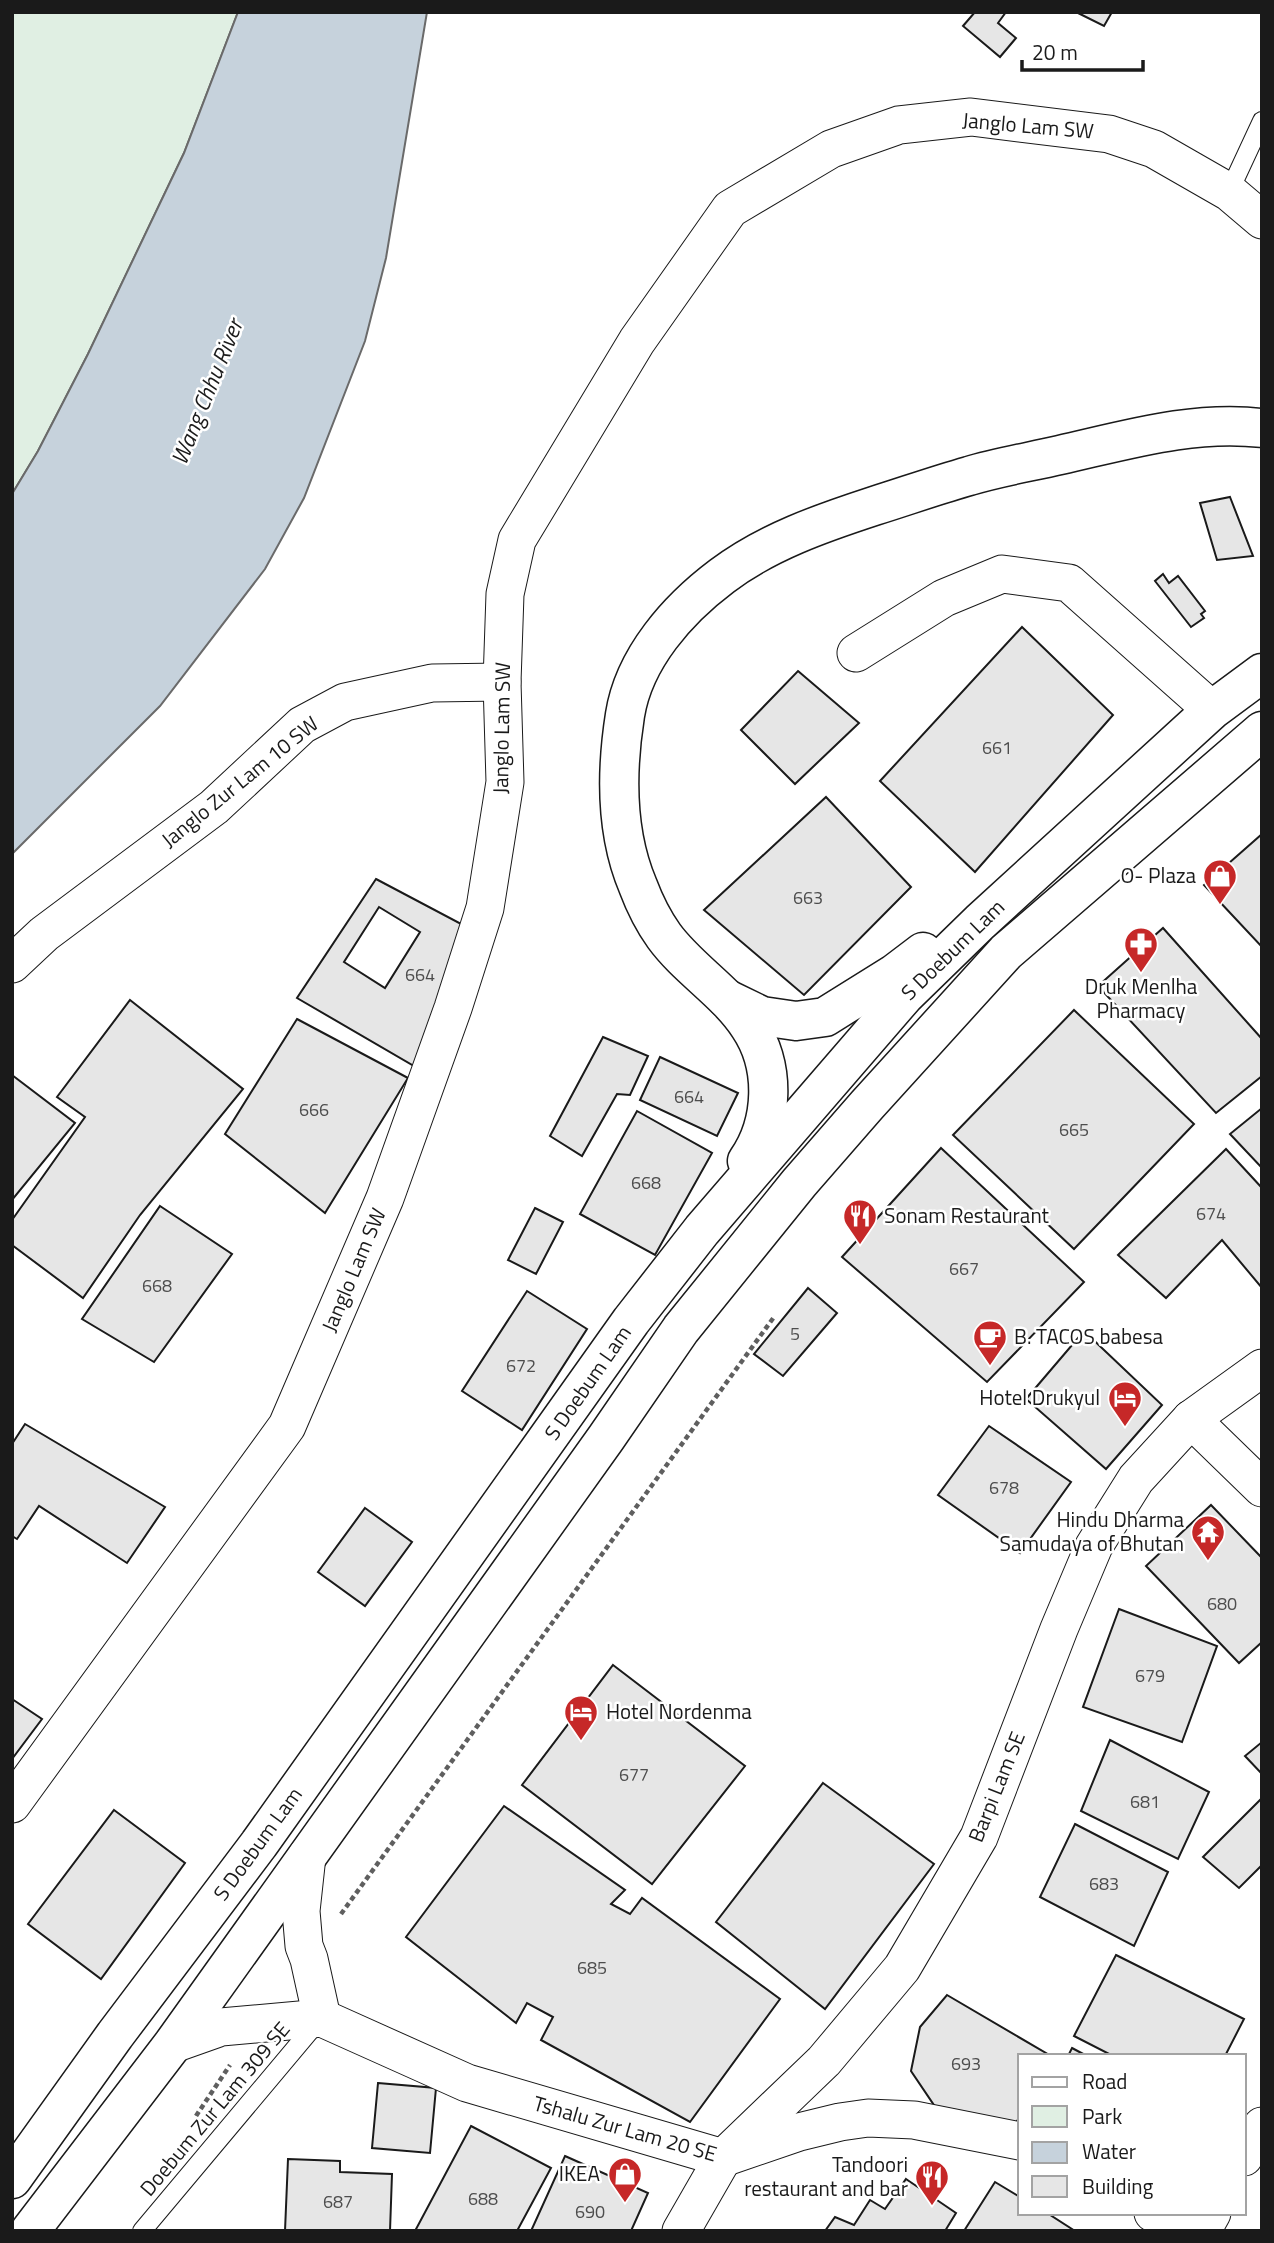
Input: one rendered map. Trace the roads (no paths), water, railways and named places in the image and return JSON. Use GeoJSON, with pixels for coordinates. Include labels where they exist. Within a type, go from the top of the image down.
{"type":"FeatureCollection","features":[{"type":"Feature","properties":{"kind":"highway"},"geometry":{"type":"LineString","coordinates":[[693,1241],[758,1144],[767,1112],[769,1088],[763,1057],[750,1027],[664,936],[638,886],[621,829],[618,768],[625,710],[642,663],[681,612],[723,575],[782,540],[850,514],[971,475],[1172,429],[1240,426],[1262,428]]}},
{"type":"Feature","properties":{"kind":"highway","name":"S Doebum Lam"},"geometry":{"type":"LineString","coordinates":[[12,2179],[124,2023],[259,1844],[631,1321],[693,1241],[904,996],[979,922],[1212,710],[1262,673]]}},
{"type":"Feature","properties":{"kind":"highway","name":"S Doebum Lam"},"geometry":{"type":"LineString","coordinates":[[30,2231],[173,2044],[681,1329],[800,1183],[1006,952],[1262,731]]}},
{"type":"Feature","properties":{"kind":"highway"},"geometry":{"type":"LineString","coordinates":[[1224,762],[1262,746]]}},
{"type":"Feature","properties":{"kind":"highway"},"geometry":{"type":"LineString","coordinates":[[725,998],[762,1016],[796,1021],[825,1017],[894,974],[930,947],[979,922]]}},
{"type":"Feature","properties":{"kind":"street","name":"Janglo Lam SW"},"geometry":{"type":"LineString","coordinates":[[12,1804],[287,1426],[385,1198],[453,1009],[485,908],[505,782],[502,682],[505,594],[517,540],[638,341],[730,209],[831,149],[899,125],[971,117],[1109,134],[1154,149],[1229,192],[1262,220]]}},
{"type":"Feature","properties":{"kind":"street"},"geometry":{"type":"LineString","coordinates":[[856,653],[944,598],[1002,574],[1069,583],[1212,710]]}},
{"type":"Feature","properties":{"kind":"street","name":"Janglo Zur Lam 10 SW"},"geometry":{"type":"LineString","coordinates":[[12,964],[44,934],[214,807],[302,725],[345,702],[432,683],[502,682]]}},
{"type":"Feature","properties":{"kind":"street","name":"Barpi Lam SE"},"geometry":{"type":"LineString","coordinates":[[681,2231],[723,2158],[824,2061],[902,1968],[979,1837],[1094,1546],[1136,1479],[1191,1419],[1262,1367]]}},
{"type":"Feature","properties":{"kind":"street"},"geometry":{"type":"LineString","coordinates":[[1191,1419],[1262,1488]]}},
{"type":"Feature","properties":{"kind":"street"},"geometry":{"type":"LineString","coordinates":[[173,2044],[221,2027],[322,2018],[304,1945],[301,1910],[307,1856]]}},
{"type":"Feature","properties":{"kind":"street","name":"Tshalu Zur Lam 20 SE"},"geometry":{"type":"LineString","coordinates":[[322,2018],[467,2083],[723,2158],[799,2132],[868,2118],[914,2120],[1018,2141]]}},
{"type":"Feature","properties":{"kind":"street"},"geometry":{"type":"LineString","coordinates":[[1246,2154],[1262,2126]]}},
{"type":"Feature","properties":{"kind":"street"},"geometry":{"type":"LineString","coordinates":[[1156,2215],[1183,2231]]}},
{"type":"Feature","properties":{"kind":"street"},"geometry":{"type":"LineString","coordinates":[[1202,2231],[1211,2215]]}},
{"type":"Feature","properties":{"kind":"lane"},"geometry":{"type":"LineString","coordinates":[[1229,192],[1262,121]]}},
{"type":"Feature","properties":{"kind":"lane","name":"Doebum Zur Lam 309 SE"},"geometry":{"type":"LineString","coordinates":[[142,2231],[322,2018]]}},
{"type":"Feature","properties":{"kind":"water","name":"Wang Chhu River"},"geometry":{"type":"Polygon","coordinates":[[[238,12],[427,12],[386,258],[365,341],[304,498],[265,569],[160,706],[12,854],[12,494],[38,451],[88,354],[184,153],[238,12]]]}},
{"type":"Feature","properties":{"kind":"place","name":"O- Plaza"},"geometry":{"type":"Point","coordinates":[1220,906]}},
{"type":"Feature","properties":{"kind":"place","name":"Druk Menlha Pharmacy"},"geometry":{"type":"Point","coordinates":[1141,974]}},
{"type":"Feature","properties":{"kind":"place","name":"Sonam Restaurant"},"geometry":{"type":"Point","coordinates":[860,1246]}},
{"type":"Feature","properties":{"kind":"place","name":"B. TACOS babesa"},"geometry":{"type":"Point","coordinates":[990,1367]}},
{"type":"Feature","properties":{"kind":"place","name":"Hotel Drukyul"},"geometry":{"type":"Point","coordinates":[1125,1428]}},
{"type":"Feature","properties":{"kind":"place","name":"Hindu Dharma Samudaya of Bhutan"},"geometry":{"type":"Point","coordinates":[1208,1562]}},
{"type":"Feature","properties":{"kind":"place","name":"Hotel Nordenma"},"geometry":{"type":"Point","coordinates":[581,1742]}},
{"type":"Feature","properties":{"kind":"place","name":"IKEA"},"geometry":{"type":"Point","coordinates":[625,2204]}},
{"type":"Feature","properties":{"kind":"place","name":"Tandoori restaurant and bar"},"geometry":{"type":"Point","coordinates":[932,2207]}}]}
